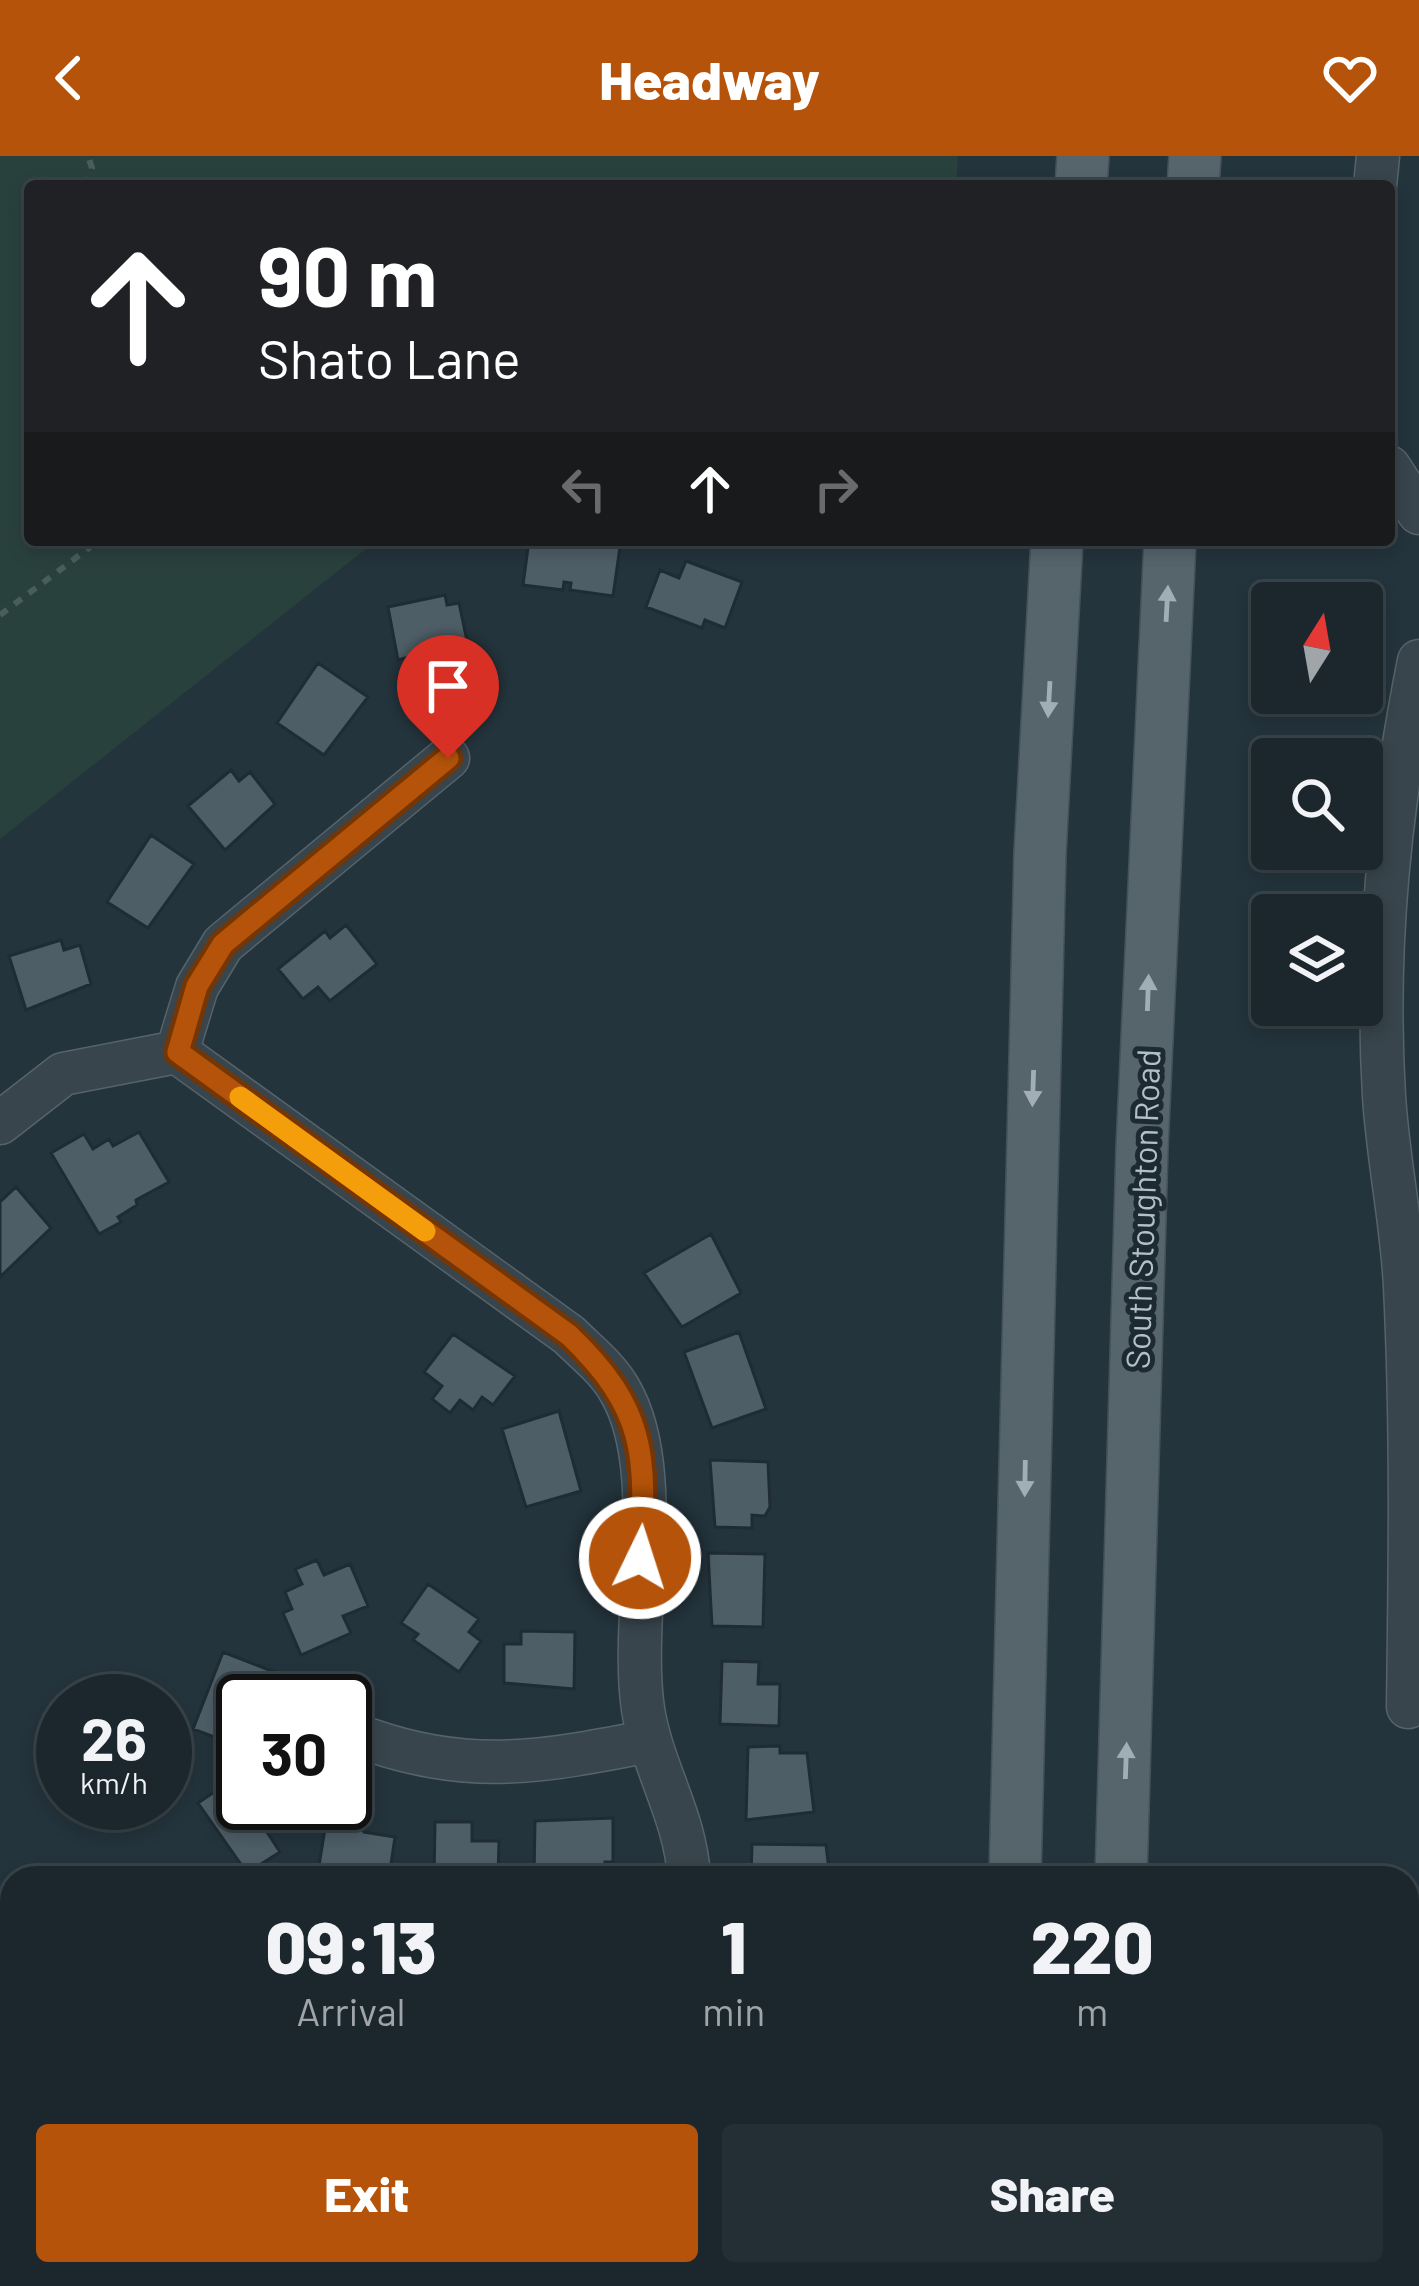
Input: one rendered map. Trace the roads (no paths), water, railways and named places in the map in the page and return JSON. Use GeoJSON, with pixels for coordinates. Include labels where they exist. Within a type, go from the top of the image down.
{"type":"FeatureCollection","features":[{"type":"Feature","properties":{"kind":"main road"},"geometry":{"type":"LineString","coordinates":[[1016,1866],[1040,876],[1058,546]]}},
{"type":"Feature","properties":{"kind":"main road","name":"South Stoughton Road"},"geometry":{"type":"LineString","coordinates":[[1121,1866],[1142,1148],[1170,546]]}},
{"type":"Feature","properties":{"kind":"street"},"geometry":{"type":"LineString","coordinates":[[1395,476],[1419,513]]}},
{"type":"Feature","properties":{"kind":"street"},"geometry":{"type":"LineString","coordinates":[[1408,1707],[1412,1280],[1384,1098],[1380,955],[1388,838],[1419,661]]}},
{"type":"Feature","properties":{"kind":"street"},"geometry":{"type":"LineString","coordinates":[[178,1052],[197,986],[223,944],[448,758]]}},
{"type":"Feature","properties":{"kind":"street"},"geometry":{"type":"LineString","coordinates":[[0,1124],[63,1074],[178,1052],[569,1335],[618,1386],[629,1409],[644,1502],[643,1706],[650,1742],[681,1822],[686,1866]]}},
{"type":"Feature","properties":{"kind":"street"},"geometry":{"type":"LineString","coordinates":[[372,1741],[429,1759],[493,1765],[530,1764],[650,1742]]}}]}
